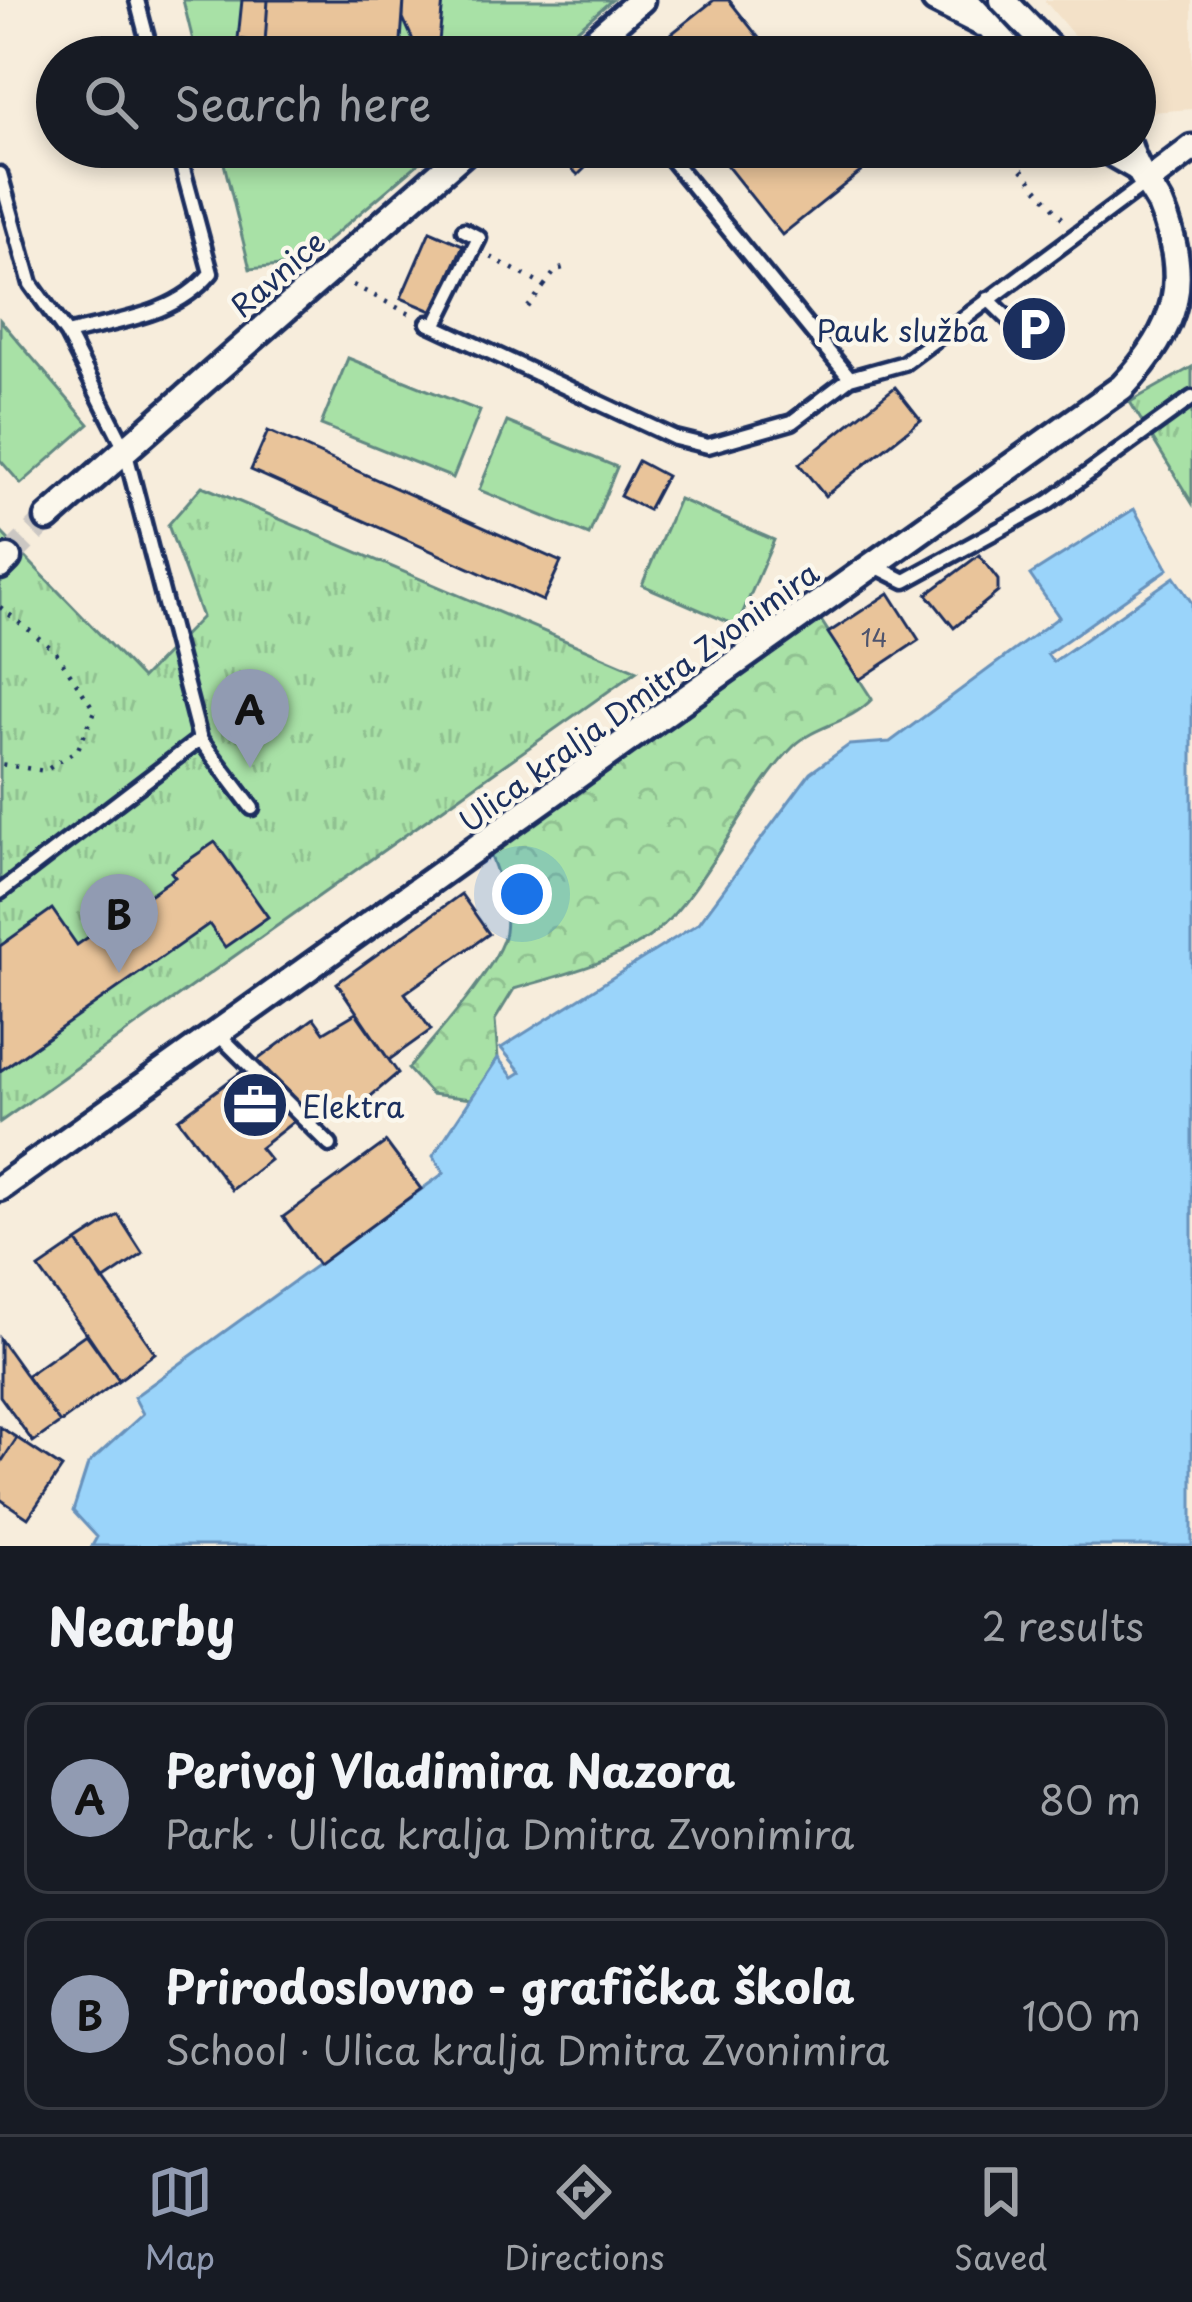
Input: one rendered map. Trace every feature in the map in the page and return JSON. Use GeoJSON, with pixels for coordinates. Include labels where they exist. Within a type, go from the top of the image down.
{"type":"FeatureCollection","features":[{"type":"Feature","properties":{"kind":"street"},"geometry":{"type":"LineString","coordinates":[[602,36],[641,0]]}},
{"type":"Feature","properties":{"kind":"street"},"geometry":{"type":"LineString","coordinates":[[935,0],[991,28]]}},
{"type":"Feature","properties":{"kind":"street"},"geometry":{"type":"LineString","coordinates":[[965,0],[998,36]]}},
{"type":"Feature","properties":{"kind":"street"},"geometry":{"type":"LineString","coordinates":[[1003,0],[1038,36]]}},
{"type":"Feature","properties":{"kind":"street"},"geometry":{"type":"LineString","coordinates":[[1156,159],[1192,148]]}},
{"type":"Feature","properties":{"kind":"street","name":"Ravnice"},"geometry":{"type":"LineString","coordinates":[[48,518],[124,446],[446,168]]}},
{"type":"Feature","properties":{"kind":"street","name":"Ulica kralja Dmitra Zvonimira"},"geometry":{"type":"LineString","coordinates":[[0,1188],[1122,387],[1153,354],[1187,288],[1177,236],[1139,168]]}},
{"type":"Feature","properties":{"kind":"lane"},"geometry":{"type":"LineString","coordinates":[[136,0],[146,36]]}},
{"type":"Feature","properties":{"kind":"lane"},"geometry":{"type":"LineString","coordinates":[[67,334],[158,311],[192,296],[211,273],[183,168]]}},
{"type":"Feature","properties":{"kind":"lane"},"geometry":{"type":"LineString","coordinates":[[678,168],[850,378]]}},
{"type":"Feature","properties":{"kind":"lane"},"geometry":{"type":"LineString","coordinates":[[464,230],[478,238],[431,325],[675,438],[708,446],[792,422],[850,378],[904,363],[1075,233],[1134,168]]}},
{"type":"Feature","properties":{"kind":"lane"},"geometry":{"type":"LineString","coordinates":[[0,174],[31,284],[67,334],[124,446],[200,739],[252,808]]}},
{"type":"Feature","properties":{"kind":"lane"},"geometry":{"type":"LineString","coordinates":[[988,299],[1024,334]]}},
{"type":"Feature","properties":{"kind":"lane"},"geometry":{"type":"LineString","coordinates":[[873,565],[905,580],[1049,502],[1192,398]]}},
{"type":"Feature","properties":{"kind":"lane"},"geometry":{"type":"LineString","coordinates":[[0,892],[200,739]]}},
{"type":"Feature","properties":{"kind":"lane"},"geometry":{"type":"LineString","coordinates":[[217,1033],[330,1145]]}},
{"type":"Feature","properties":{"kind":"path"},"geometry":{"type":"LineString","coordinates":[[1021,168],[1075,233]]}},
{"type":"Feature","properties":{"kind":"path"},"geometry":{"type":"LineString","coordinates":[[473,249],[544,286]]}},
{"type":"Feature","properties":{"kind":"path"},"geometry":{"type":"LineString","coordinates":[[523,314],[556,270],[571,266]]}},
{"type":"Feature","properties":{"kind":"path"},"geometry":{"type":"LineString","coordinates":[[377,297],[431,325]]}},
{"type":"Feature","properties":{"kind":"path"},"geometry":{"type":"LineString","coordinates":[[0,608],[55,651],[95,711],[78,749],[45,771],[0,764]]}},
{"type":"Feature","properties":{"kind":"shaded area"},"geometry":{"type":"Polygon","coordinates":[[[1044,0],[1192,0],[1192,109],[1156,112],[1156,36],[1074,36],[1044,0]]]}},
{"type":"Feature","properties":{"kind":"green space"},"geometry":{"type":"Polygon","coordinates":[[[183,0],[612,0],[570,36],[192,36],[183,0]]]}},
{"type":"Feature","properties":{"kind":"green space"},"geometry":{"type":"Polygon","coordinates":[[[225,168],[413,168],[300,264],[250,269],[225,168]]]}},
{"type":"Feature","properties":{"kind":"green space"},"geometry":{"type":"Polygon","coordinates":[[[0,320],[89,424],[21,484],[0,460],[0,320]]]}},
{"type":"Feature","properties":{"kind":"green space"},"geometry":{"type":"Polygon","coordinates":[[[348,358],[480,411],[453,478],[321,425],[348,358]]]}},
{"type":"Feature","properties":{"kind":"green space"},"geometry":{"type":"Polygon","coordinates":[[[1192,367],[1192,503],[1130,402],[1192,367]]]}},
{"type":"Feature","properties":{"kind":"green space"},"geometry":{"type":"Polygon","coordinates":[[[507,422],[617,467],[589,535],[479,490],[507,422]]]}},
{"type":"Feature","properties":{"kind":"green space"},"geometry":{"type":"Polygon","coordinates":[[[202,486],[637,671],[0,1122],[0,531],[142,678],[202,617],[168,525],[202,486]]]}},
{"type":"Feature","properties":{"kind":"green space"},"geometry":{"type":"Polygon","coordinates":[[[679,499],[774,540],[737,626],[642,585],[679,499]]]}},
{"type":"Feature","properties":{"kind":"green space"},"geometry":{"type":"Polygon","coordinates":[[[813,608],[872,699],[794,746],[757,792],[683,904],[663,925],[613,957],[514,989],[495,1020],[498,1058],[471,1099],[431,1094],[408,1069],[478,983],[505,932],[504,897],[485,842],[813,608]]]}},
{"type":"Feature","properties":{"kind":"water"},"geometry":{"type":"Polygon","coordinates":[[[1134,509],[1168,569],[1047,654],[1053,662],[1174,577],[1192,603],[1192,1546],[92,1546],[97,1537],[73,1511],[88,1464],[143,1414],[134,1397],[444,1173],[433,1156],[498,1058],[513,1077],[521,1072],[501,1048],[699,923],[810,773],[849,745],[890,742],[1059,617],[1030,575],[1134,509]]]}},
{"type":"Feature","properties":{"kind":"building"},"geometry":{"type":"Polygon","coordinates":[[[242,0],[268,0],[265,36],[238,36],[242,0]]]}},
{"type":"Feature","properties":{"kind":"building"},"geometry":{"type":"Polygon","coordinates":[[[268,0],[404,0],[401,36],[265,36],[268,0]]]}},
{"type":"Feature","properties":{"kind":"building"},"geometry":{"type":"Polygon","coordinates":[[[404,0],[443,0],[440,36],[411,36],[403,18],[404,0]]]}},
{"type":"Feature","properties":{"kind":"building"},"geometry":{"type":"Polygon","coordinates":[[[714,0],[729,0],[757,36],[669,36],[714,0]]]}},
{"type":"Feature","properties":{"kind":"building"},"geometry":{"type":"Polygon","coordinates":[[[729,168],[861,168],[863,170],[782,235],[729,168]]]}},
{"type":"Feature","properties":{"kind":"building"},"geometry":{"type":"Polygon","coordinates":[[[430,231],[463,245],[434,312],[401,298],[430,231]]]}},
{"type":"Feature","properties":{"kind":"building"},"geometry":{"type":"Polygon","coordinates":[[[895,387],[921,420],[825,496],[799,464],[895,387]]]}},
{"type":"Feature","properties":{"kind":"building"},"geometry":{"type":"Polygon","coordinates":[[[268,431],[561,562],[543,601],[251,470],[268,431]]]}},
{"type":"Feature","properties":{"kind":"building"},"geometry":{"type":"Polygon","coordinates":[[[638,461],[666,476],[648,510],[620,496],[638,461]]]}},
{"type":"Feature","properties":{"kind":"building"},"geometry":{"type":"Polygon","coordinates":[[[979,555],[998,580],[998,592],[954,628],[927,594],[979,555]]]}},
{"type":"Feature","properties":{"kind":"building"},"geometry":{"type":"Polygon","coordinates":[[[889,593],[919,640],[859,680],[828,633],[889,593]]]}},
{"type":"Feature","properties":{"kind":"building"},"geometry":{"type":"Polygon","coordinates":[[[215,842],[268,917],[225,947],[209,924],[0,1071],[0,946],[52,909],[77,945],[175,877],[171,872],[215,842]]]}},
{"type":"Feature","properties":{"kind":"building"},"geometry":{"type":"Polygon","coordinates":[[[461,894],[489,934],[405,993],[431,1030],[389,1060],[337,983],[461,894]]]}},
{"type":"Feature","properties":{"kind":"building","name":"Elektra"},"geometry":{"type":"Polygon","coordinates":[[[356,1013],[398,1073],[344,1119],[326,1096],[260,1148],[270,1160],[232,1190],[178,1119],[314,1018],[324,1032],[356,1013]]]}},
{"type":"Feature","properties":{"kind":"building"},"geometry":{"type":"Polygon","coordinates":[[[386,1142],[421,1189],[318,1265],[283,1217],[386,1142]]]}},
{"type":"Feature","properties":{"kind":"building"},"geometry":{"type":"Polygon","coordinates":[[[118,1215],[143,1254],[103,1281],[77,1242],[118,1215]]]}},
{"type":"Feature","properties":{"kind":"building"},"geometry":{"type":"Polygon","coordinates":[[[77,1242],[155,1353],[119,1380],[39,1268],[77,1242]]]}},
{"type":"Feature","properties":{"kind":"building"},"geometry":{"type":"Polygon","coordinates":[[[87,1333],[119,1380],[60,1423],[26,1376],[87,1333]]]}},
{"type":"Feature","properties":{"kind":"building"},"geometry":{"type":"Polygon","coordinates":[[[0,1339],[60,1423],[33,1442],[0,1396],[0,1339]]]}},
{"type":"Feature","properties":{"kind":"building"},"geometry":{"type":"Polygon","coordinates":[[[0,1427],[17,1438],[0,1464],[0,1427]]]}},
{"type":"Feature","properties":{"kind":"building"},"geometry":{"type":"Polygon","coordinates":[[[17,1438],[62,1468],[28,1518],[0,1499],[0,1464],[17,1438]]]}},
{"type":"Feature","properties":{"kind":"tunnel"},"geometry":{"type":"LineString","coordinates":[[8,558],[48,518]]}},
{"type":"Feature","properties":{"kind":"place","name":"Pauk služba"},"geometry":{"type":"Point","coordinates":[1034,329]}},
{"type":"Feature","properties":{"kind":"place","name":"Perivoj Vladimira Nazora"},"geometry":{"type":"Point","coordinates":[250,768]}},
{"type":"Feature","properties":{"kind":"place","name":"Prirodoslovno - grafička škola"},"geometry":{"type":"Point","coordinates":[119,973]}},
{"type":"Feature","properties":{"kind":"place","name":"Elektra"},"geometry":{"type":"Point","coordinates":[255,1105]}}]}
